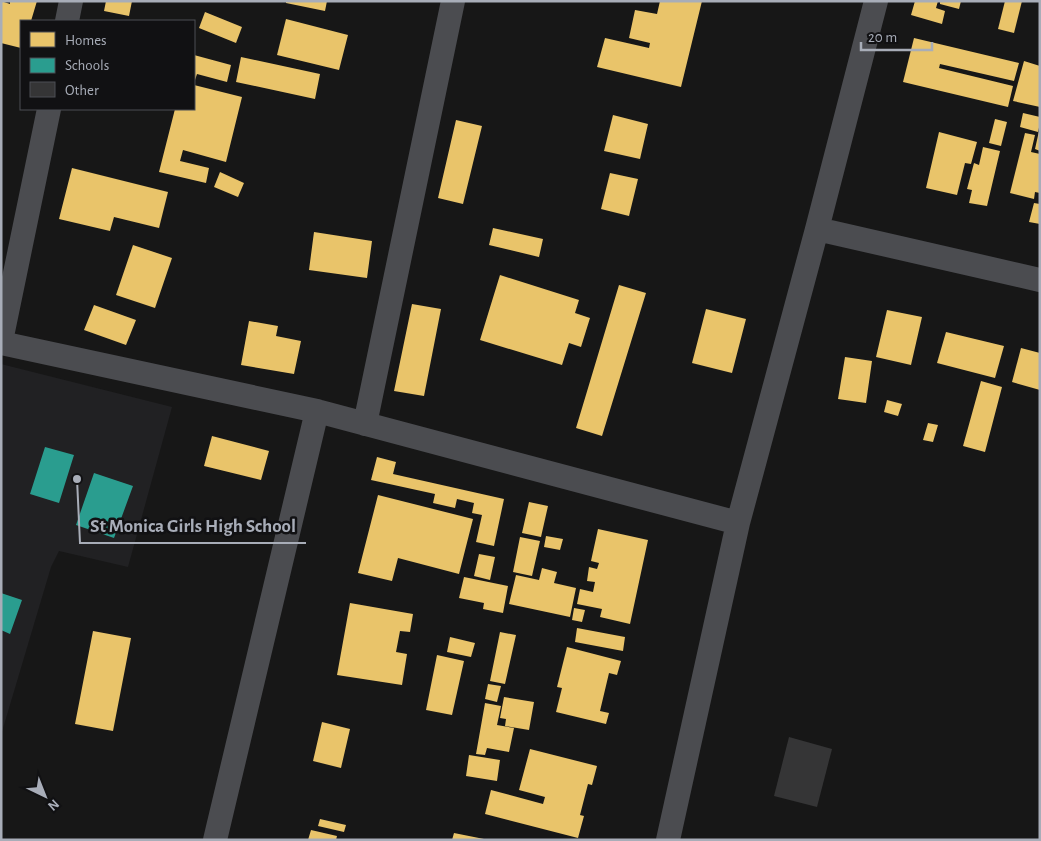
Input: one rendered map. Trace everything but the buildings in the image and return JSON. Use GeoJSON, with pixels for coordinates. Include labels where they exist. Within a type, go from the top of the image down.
{"type":"FeatureCollection","features":[{"type":"Feature","properties":{"kind":"street"},"geometry":{"type":"LineString","coordinates":[[67,20],[71,1]]}},
{"type":"Feature","properties":{"kind":"street"},"geometry":{"type":"LineString","coordinates":[[365,424],[452,1]]}},
{"type":"Feature","properties":{"kind":"street"},"geometry":{"type":"LineString","coordinates":[[668,840],[738,523],[876,1]]}},
{"type":"Feature","properties":{"kind":"street"},"geometry":{"type":"LineString","coordinates":[[49,110],[1,342],[317,411],[738,523]]}},
{"type":"Feature","properties":{"kind":"street"},"geometry":{"type":"LineString","coordinates":[[816,229],[1040,280]]}},
{"type":"Feature","properties":{"kind":"street"},"geometry":{"type":"LineString","coordinates":[[214,840],[317,411]]}},
{"type":"Feature","properties":{"kind":"shaded area"},"geometry":{"type":"Polygon","coordinates":[[[1,364],[172,407],[128,567],[59,551],[51,567],[1,735],[1,364]]]}},
{"type":"Feature","properties":{"kind":"place","name":"St Monica Girls High School"},"geometry":{"type":"Point","coordinates":[77,479]}}]}
